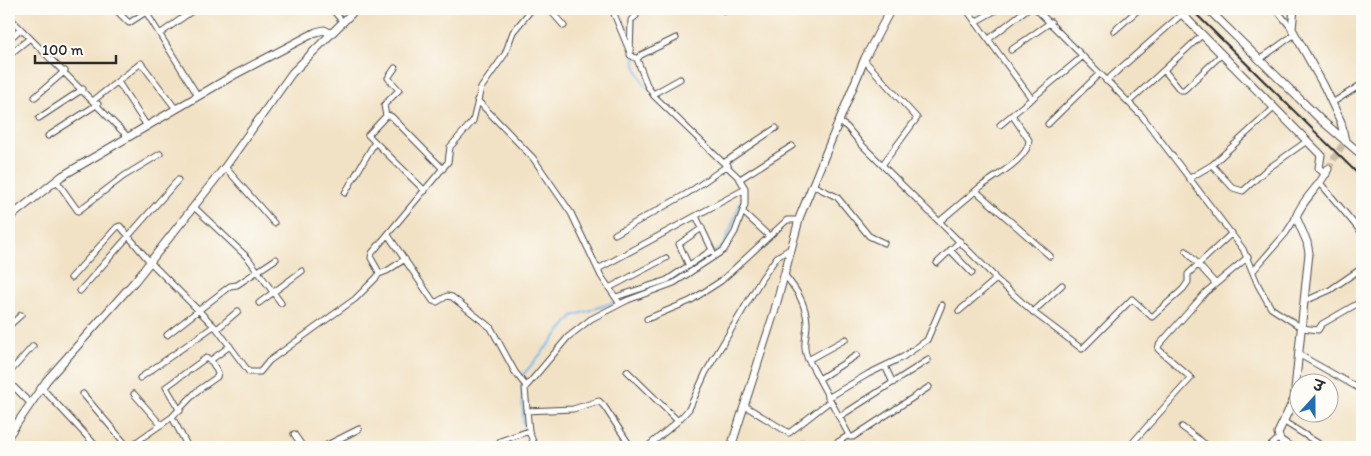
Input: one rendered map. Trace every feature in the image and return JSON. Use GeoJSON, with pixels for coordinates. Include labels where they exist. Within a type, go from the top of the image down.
{"type":"FeatureCollection","features":[{"type":"Feature","properties":{"kind":"street"},"geometry":{"type":"LineString","coordinates":[[115,9],[129,23],[148,10],[198,96]]}},
{"type":"Feature","properties":{"kind":"street"},"geometry":{"type":"LineString","coordinates":[[161,33],[195,9]]}},
{"type":"Feature","properties":{"kind":"street"},"geometry":{"type":"LineString","coordinates":[[332,9],[342,21]]}},
{"type":"Feature","properties":{"kind":"street"},"geometry":{"type":"LineString","coordinates":[[9,435],[41,387],[70,351],[150,262],[194,207],[292,73],[356,9]]}},
{"type":"Feature","properties":{"kind":"street"},"geometry":{"type":"LineString","coordinates":[[379,274],[371,256],[426,191],[449,160],[450,147],[472,120],[482,88],[505,54],[513,32],[532,9]]}},
{"type":"Feature","properties":{"kind":"street"},"geometry":{"type":"LineString","coordinates":[[549,9],[564,26]]}},
{"type":"Feature","properties":{"kind":"street"},"geometry":{"type":"LineString","coordinates":[[612,9],[629,51],[635,58],[653,94],[740,179],[744,190],[743,212],[730,242],[671,285],[618,301]]}},
{"type":"Feature","properties":{"kind":"street"},"geometry":{"type":"LineString","coordinates":[[629,51],[629,26],[637,9]]}},
{"type":"Feature","properties":{"kind":"street"},"geometry":{"type":"LineString","coordinates":[[723,9],[729,9]]}},
{"type":"Feature","properties":{"kind":"street"},"geometry":{"type":"LineString","coordinates":[[731,447],[745,406],[799,220],[864,60],[891,9]]}},
{"type":"Feature","properties":{"kind":"street"},"geometry":{"type":"LineString","coordinates":[[966,9],[1032,99]]}},
{"type":"Feature","properties":{"kind":"street"},"geometry":{"type":"LineString","coordinates":[[975,22],[998,9]]}},
{"type":"Feature","properties":{"kind":"street"},"geometry":{"type":"LineString","coordinates":[[989,39],[1027,9]]}},
{"type":"Feature","properties":{"kind":"street"},"geometry":{"type":"LineString","coordinates":[[1036,9],[1051,22],[1082,58],[1142,116],[1232,233],[1248,257],[1258,285],[1271,308],[1302,328],[1318,330],[1326,321],[1362,300]]}},
{"type":"Feature","properties":{"kind":"street"},"geometry":{"type":"LineString","coordinates":[[1114,31],[1139,9]]}},
{"type":"Feature","properties":{"kind":"street"},"geometry":{"type":"LineString","coordinates":[[1208,9],[1330,129],[1362,155]]}},
{"type":"Feature","properties":{"kind":"street"},"geometry":{"type":"LineString","coordinates":[[1276,9],[1294,32],[1332,103],[1345,141]]}},
{"type":"Feature","properties":{"kind":"street"},"geometry":{"type":"LineString","coordinates":[[1294,9],[1294,32]]}},
{"type":"Feature","properties":{"kind":"street"},"geometry":{"type":"LineString","coordinates":[[1106,81],[1179,11],[1321,155],[1319,168],[1327,172],[1321,184],[1299,209],[1286,233],[1253,271]]}},
{"type":"Feature","properties":{"kind":"street"},"geometry":{"type":"LineString","coordinates":[[9,17],[128,136]]}},
{"type":"Feature","properties":{"kind":"street"},"geometry":{"type":"LineString","coordinates":[[1011,50],[1051,22]]}},
{"type":"Feature","properties":{"kind":"street"},"geometry":{"type":"LineString","coordinates":[[9,39],[21,29]]}},
{"type":"Feature","properties":{"kind":"street"},"geometry":{"type":"LineString","coordinates":[[9,218],[56,180],[128,136],[316,32],[324,30],[330,33]]}},
{"type":"Feature","properties":{"kind":"street"},"geometry":{"type":"LineString","coordinates":[[1259,60],[1294,32]]}},
{"type":"Feature","properties":{"kind":"street"},"geometry":{"type":"LineString","coordinates":[[1129,102],[1202,35]]}},
{"type":"Feature","properties":{"kind":"street"},"geometry":{"type":"LineString","coordinates":[[9,55],[30,38]]}},
{"type":"Feature","properties":{"kind":"street"},"geometry":{"type":"LineString","coordinates":[[635,58],[676,38]]}},
{"type":"Feature","properties":{"kind":"street"},"geometry":{"type":"LineString","coordinates":[[1164,70],[1180,90],[1184,90],[1221,55]]}},
{"type":"Feature","properties":{"kind":"street"},"geometry":{"type":"LineString","coordinates":[[1000,125],[1082,58]]}},
{"type":"Feature","properties":{"kind":"street"},"geometry":{"type":"LineString","coordinates":[[864,60],[917,118],[883,164]]}},
{"type":"Feature","properties":{"kind":"street"},"geometry":{"type":"LineString","coordinates":[[48,136],[96,102],[142,63],[176,109]]}},
{"type":"Feature","properties":{"kind":"street"},"geometry":{"type":"LineString","coordinates":[[395,68],[388,78],[399,90],[383,107],[386,114],[392,117],[443,169]]}},
{"type":"Feature","properties":{"kind":"street"},"geometry":{"type":"LineString","coordinates":[[36,97],[65,71]]}},
{"type":"Feature","properties":{"kind":"street"},"geometry":{"type":"LineString","coordinates":[[1048,124],[1099,74]]}},
{"type":"Feature","properties":{"kind":"street"},"geometry":{"type":"LineString","coordinates":[[653,94],[680,79]]}},
{"type":"Feature","properties":{"kind":"street"},"geometry":{"type":"LineString","coordinates":[[118,82],[147,126]]}},
{"type":"Feature","properties":{"kind":"street"},"geometry":{"type":"LineString","coordinates":[[1332,103],[1362,84]]}},
{"type":"Feature","properties":{"kind":"street"},"geometry":{"type":"LineString","coordinates":[[38,118],[83,89]]}},
{"type":"Feature","properties":{"kind":"street"},"geometry":{"type":"LineString","coordinates":[[477,100],[533,158],[574,218],[598,269],[618,301]]}},
{"type":"Feature","properties":{"kind":"street"},"geometry":{"type":"LineString","coordinates":[[1190,178],[1212,165],[1274,108]]}},
{"type":"Feature","properties":{"kind":"street"},"geometry":{"type":"LineString","coordinates":[[386,114],[368,133],[426,191]]}},
{"type":"Feature","properties":{"kind":"street"},"geometry":{"type":"LineString","coordinates":[[940,221],[976,191],[1017,161],[1029,146],[1029,140],[1012,115]]}},
{"type":"Feature","properties":{"kind":"street"},"geometry":{"type":"LineString","coordinates":[[838,121],[995,278],[1032,312],[1082,349],[1132,299],[1152,317],[1183,289],[1188,282],[1188,274],[1232,233]]}},
{"type":"Feature","properties":{"kind":"street"},"geometry":{"type":"LineString","coordinates":[[615,234],[688,193],[776,128]]}},
{"type":"Feature","properties":{"kind":"street"},"geometry":{"type":"LineString","coordinates":[[1212,165],[1233,188],[1243,191],[1266,170],[1307,141]]}},
{"type":"Feature","properties":{"kind":"street"},"geometry":{"type":"LineString","coordinates":[[345,193],[375,142]]}},
{"type":"Feature","properties":{"kind":"street"},"geometry":{"type":"LineString","coordinates":[[740,179],[792,146]]}},
{"type":"Feature","properties":{"kind":"street"},"geometry":{"type":"LineString","coordinates":[[56,180],[78,211],[124,176],[160,154]]}},
{"type":"Feature","properties":{"kind":"street"},"geometry":{"type":"LineString","coordinates":[[225,167],[274,223]]}},
{"type":"Feature","properties":{"kind":"street"},"geometry":{"type":"LineString","coordinates":[[80,291],[178,180]]}},
{"type":"Feature","properties":{"kind":"street"},"geometry":{"type":"LineString","coordinates":[[1321,184],[1362,233]]}},
{"type":"Feature","properties":{"kind":"street"},"geometry":{"type":"LineString","coordinates":[[812,185],[837,197],[869,236],[884,243]]}},
{"type":"Feature","properties":{"kind":"street"},"geometry":{"type":"LineString","coordinates":[[598,269],[744,190]]}},
{"type":"Feature","properties":{"kind":"street"},"geometry":{"type":"LineString","coordinates":[[976,191],[1050,256]]}},
{"type":"Feature","properties":{"kind":"street"},"geometry":{"type":"LineString","coordinates":[[194,207],[241,251],[281,303]]}},
{"type":"Feature","properties":{"kind":"street"},"geometry":{"type":"LineString","coordinates":[[743,212],[769,236]]}},
{"type":"Feature","properties":{"kind":"street"},"geometry":{"type":"LineString","coordinates":[[696,216],[714,253]]}},
{"type":"Feature","properties":{"kind":"street"},"geometry":{"type":"LineString","coordinates":[[1290,447],[1279,438],[1278,433],[1294,399],[1305,301],[1308,247],[1296,217]]}},
{"type":"Feature","properties":{"kind":"street"},"geometry":{"type":"LineString","coordinates":[[647,319],[690,301],[721,281],[789,219],[799,220]]}},
{"type":"Feature","properties":{"kind":"street"},"geometry":{"type":"LineString","coordinates":[[71,278],[117,227],[121,227],[150,262],[216,328],[249,372],[260,372],[276,354],[355,299],[379,274],[387,272],[405,259]]}},
{"type":"Feature","properties":{"kind":"street"},"geometry":{"type":"LineString","coordinates":[[688,266],[679,244],[702,228]]}},
{"type":"Feature","properties":{"kind":"street"},"geometry":{"type":"LineString","coordinates":[[388,235],[433,301],[437,302],[447,296],[452,297],[491,328],[524,384],[527,432],[535,447]]}},
{"type":"Feature","properties":{"kind":"street"},"geometry":{"type":"LineString","coordinates":[[937,262],[960,241]]}},
{"type":"Feature","properties":{"kind":"street"},"geometry":{"type":"LineString","coordinates":[[646,447],[678,421],[692,402],[706,372],[762,278],[778,257],[790,249]]}},
{"type":"Feature","properties":{"kind":"street"},"geometry":{"type":"LineString","coordinates":[[950,250],[972,273]]}},
{"type":"Feature","properties":{"kind":"street"},"geometry":{"type":"LineString","coordinates":[[1186,252],[1215,283]]}},
{"type":"Feature","properties":{"kind":"street"},"geometry":{"type":"LineString","coordinates":[[524,384],[568,337],[599,314],[618,301],[667,280],[688,266],[714,253]]}},
{"type":"Feature","properties":{"kind":"street"},"geometry":{"type":"LineString","coordinates":[[1134,441],[1190,379],[1190,376],[1158,347],[1215,283],[1248,257]]}},
{"type":"Feature","properties":{"kind":"street"},"geometry":{"type":"LineString","coordinates":[[609,288],[666,258]]}},
{"type":"Feature","properties":{"kind":"street"},"geometry":{"type":"LineString","coordinates":[[167,335],[230,286],[237,285],[276,259]]}},
{"type":"Feature","properties":{"kind":"street"},"geometry":{"type":"LineString","coordinates":[[1305,301],[1330,290],[1362,268]]}},
{"type":"Feature","properties":{"kind":"street"},"geometry":{"type":"LineString","coordinates":[[259,302],[302,271]]}},
{"type":"Feature","properties":{"kind":"street"},"geometry":{"type":"LineString","coordinates":[[784,274],[803,302],[807,323],[804,346],[808,360],[848,435],[853,437],[929,387]]}},
{"type":"Feature","properties":{"kind":"street"},"geometry":{"type":"LineString","coordinates":[[959,311],[995,278]]}},
{"type":"Feature","properties":{"kind":"street"},"geometry":{"type":"LineString","coordinates":[[1032,312],[1062,285]]}},
{"type":"Feature","properties":{"kind":"street"},"geometry":{"type":"LineString","coordinates":[[745,406],[788,433],[829,399],[884,366],[903,357],[927,340],[942,305]]}},
{"type":"Feature","properties":{"kind":"street"},"geometry":{"type":"LineString","coordinates":[[140,378],[216,328],[238,311]]}},
{"type":"Feature","properties":{"kind":"street"},"geometry":{"type":"LineString","coordinates":[[9,326],[21,314]]}},
{"type":"Feature","properties":{"kind":"street"},"geometry":{"type":"LineString","coordinates":[[808,360],[846,339]]}},
{"type":"Feature","properties":{"kind":"street"},"geometry":{"type":"LineString","coordinates":[[9,373],[33,346]]}},
{"type":"Feature","properties":{"kind":"street"},"geometry":{"type":"LineString","coordinates":[[210,360],[230,346]]}},
{"type":"Feature","properties":{"kind":"street"},"geometry":{"type":"LineString","coordinates":[[1298,354],[1362,390]]}},
{"type":"Feature","properties":{"kind":"street"},"geometry":{"type":"LineString","coordinates":[[819,378],[857,355]]}},
{"type":"Feature","properties":{"kind":"street"},"geometry":{"type":"LineString","coordinates":[[83,394],[129,447],[161,426],[180,411],[197,391],[218,377],[218,373],[210,360],[206,358],[166,387],[180,411]]}},
{"type":"Feature","properties":{"kind":"street"},"geometry":{"type":"LineString","coordinates":[[839,417],[928,360]]}},
{"type":"Feature","properties":{"kind":"street"},"geometry":{"type":"LineString","coordinates":[[884,366],[893,382]]}},
{"type":"Feature","properties":{"kind":"street"},"geometry":{"type":"LineString","coordinates":[[627,371],[678,421]]}},
{"type":"Feature","properties":{"kind":"street"},"geometry":{"type":"LineString","coordinates":[[9,382],[30,403]]}},
{"type":"Feature","properties":{"kind":"street"},"geometry":{"type":"LineString","coordinates":[[41,387],[97,447]]}},
{"type":"Feature","properties":{"kind":"street"},"geometry":{"type":"LineString","coordinates":[[134,394],[161,426]]}},
{"type":"Feature","properties":{"kind":"street"},"geometry":{"type":"LineString","coordinates":[[526,411],[573,409],[599,401],[631,447]]}},
{"type":"Feature","properties":{"kind":"street"},"geometry":{"type":"LineString","coordinates":[[172,417],[188,447]]}},
{"type":"Feature","properties":{"kind":"street"},"geometry":{"type":"LineString","coordinates":[[1283,421],[1324,447]]}},
{"type":"Feature","properties":{"kind":"street"},"geometry":{"type":"LineString","coordinates":[[1182,427],[1210,447]]}},
{"type":"Feature","properties":{"kind":"street"},"geometry":{"type":"LineString","coordinates":[[323,447],[359,429]]}},
{"type":"Feature","properties":{"kind":"street"},"geometry":{"type":"LineString","coordinates":[[500,447],[500,440],[527,432]]}},
{"type":"Feature","properties":{"kind":"street"},"geometry":{"type":"LineString","coordinates":[[294,434],[303,447]]}},
{"type":"Feature","properties":{"kind":"street"},"geometry":{"type":"LineString","coordinates":[[830,447],[848,435]]}},
{"type":"Feature","properties":{"kind":"street"},"geometry":{"type":"LineString","coordinates":[[1269,447],[1279,438]]}},
{"type":"Feature","properties":{"kind":"street"},"geometry":{"type":"LineString","coordinates":[[796,447],[803,443],[807,447]]}},
{"type":"Feature","properties":{"kind":"waterway"},"geometry":{"type":"LineString","coordinates":[[634,19],[635,65],[645,86]]}},
{"type":"Feature","properties":{"kind":"waterway"},"geometry":{"type":"LineString","coordinates":[[668,282],[724,245],[743,196]]}},
{"type":"Feature","properties":{"kind":"waterway"},"geometry":{"type":"LineString","coordinates":[[635,295],[663,284]]}},
{"type":"Feature","properties":{"kind":"waterway"},"geometry":{"type":"LineString","coordinates":[[522,379],[522,376],[573,316],[626,298]]}},
{"type":"Feature","properties":{"kind":"waterway"},"geometry":{"type":"LineString","coordinates":[[522,384],[523,422],[527,431]]}},
{"type":"Feature","properties":{"kind":"tunnel"},"geometry":{"type":"LineString","coordinates":[[1328,169],[1344,142]]}},
{"type":"Feature","properties":{"kind":"railway"},"geometry":{"type":"LineString","coordinates":[[1191,9],[1362,178]]}}]}
